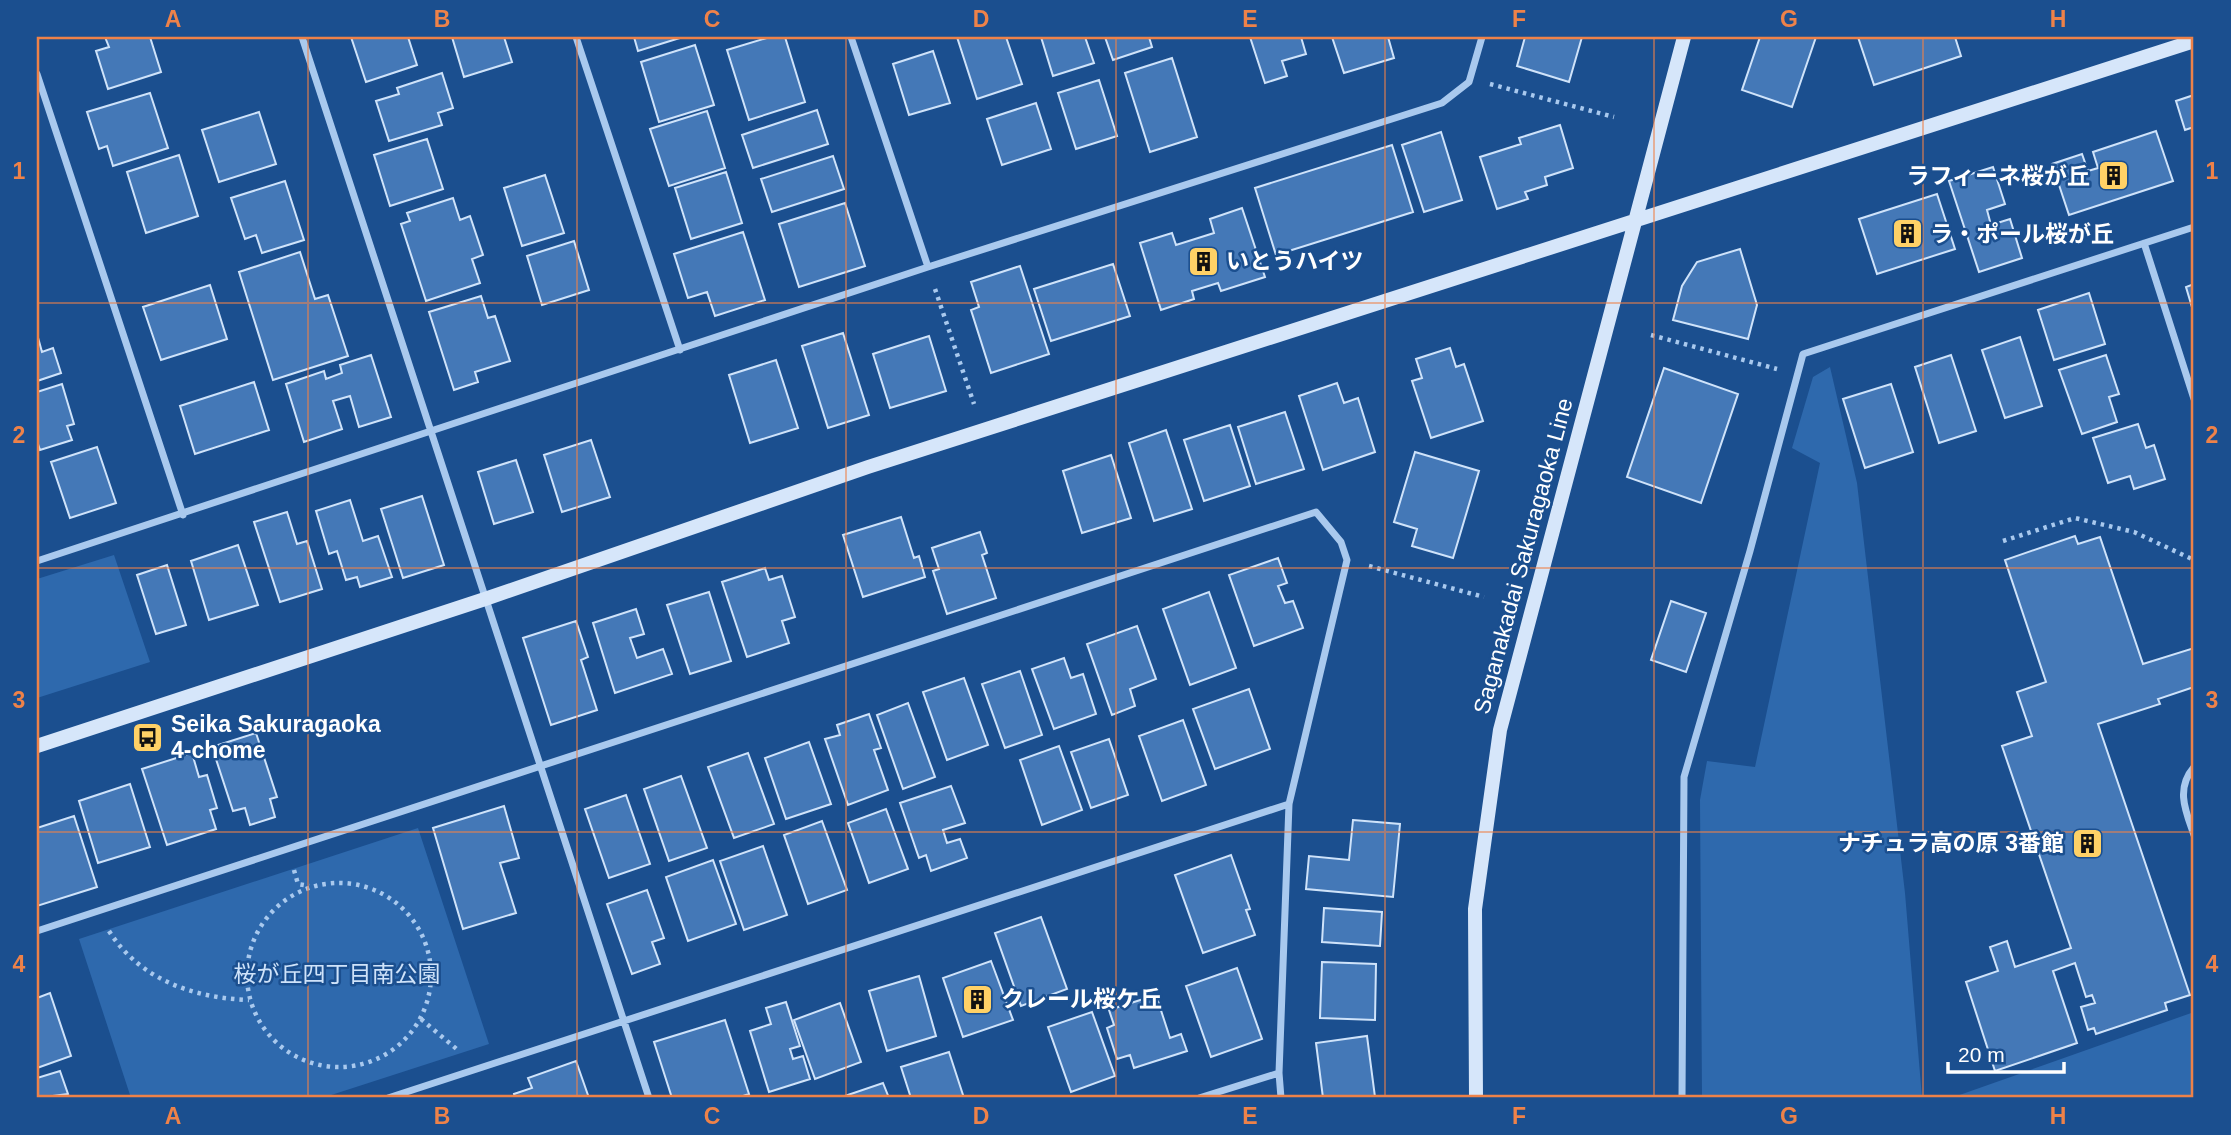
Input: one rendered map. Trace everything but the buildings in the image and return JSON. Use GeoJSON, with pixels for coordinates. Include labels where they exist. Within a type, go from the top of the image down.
{"type":"FeatureCollection","features":[{"type":"Feature","properties":{"kind":"street"},"geometry":{"type":"LineString","coordinates":[[302,37],[649,1098]]}},
{"type":"Feature","properties":{"kind":"street"},"geometry":{"type":"LineString","coordinates":[[576,37],[680,350]]}},
{"type":"Feature","properties":{"kind":"street"},"geometry":{"type":"LineString","coordinates":[[851,37],[928,267]]}},
{"type":"Feature","properties":{"kind":"street"},"geometry":{"type":"LineString","coordinates":[[37,561],[928,267],[1442,103],[1470,79],[1482,37]]}},
{"type":"Feature","properties":{"kind":"street","name":"Saganakadai Sakuragaoka Line"},"geometry":{"type":"LineString","coordinates":[[1476,1098],[1475,909],[1500,730],[1684,37]]}},
{"type":"Feature","properties":{"kind":"street"},"geometry":{"type":"LineString","coordinates":[[37,746],[485,599],[868,467],[2194,41]]}},
{"type":"Feature","properties":{"kind":"street"},"geometry":{"type":"LineString","coordinates":[[37,74],[183,515]]}},
{"type":"Feature","properties":{"kind":"street"},"geometry":{"type":"LineString","coordinates":[[1682,1098],[1684,777],[1751,551],[1803,354],[2194,227]]}},
{"type":"Feature","properties":{"kind":"street"},"geometry":{"type":"LineString","coordinates":[[2144,243],[2194,399]]}},
{"type":"Feature","properties":{"kind":"street"},"geometry":{"type":"LineString","coordinates":[[37,932],[1316,512],[1341,542],[1347,561],[1289,804],[1280,1098]]}},
{"type":"Feature","properties":{"kind":"street"},"geometry":{"type":"LineString","coordinates":[[2194,767],[2184,785],[2182,800],[2194,835]]}},
{"type":"Feature","properties":{"kind":"street"},"geometry":{"type":"LineString","coordinates":[[388,1098],[1289,804]]}},
{"type":"Feature","properties":{"kind":"street"},"geometry":{"type":"LineString","coordinates":[[1199,1098],[1279,1073]]}},
{"type":"Feature","properties":{"kind":"path"},"geometry":{"type":"LineString","coordinates":[[1470,79],[1614,117]]}},
{"type":"Feature","properties":{"kind":"path"},"geometry":{"type":"LineString","coordinates":[[928,267],[974,404]]}},
{"type":"Feature","properties":{"kind":"path"},"geometry":{"type":"LineString","coordinates":[[1651,335],[1798,374]]}},
{"type":"Feature","properties":{"kind":"path"},"geometry":{"type":"LineString","coordinates":[[2003,541],[2075,518],[2134,532],[2194,560]]}},
{"type":"Feature","properties":{"kind":"path"},"geometry":{"type":"LineString","coordinates":[[1347,561],[1484,597]]}},
{"type":"Feature","properties":{"kind":"path"},"geometry":{"type":"LineString","coordinates":[[338,881],[365,885],[389,897],[410,915],[424,939],[431,966],[431,979],[430,993],[421,1019],[397,1047],[365,1065],[328,1068],[294,1057],[266,1033],[249,1000],[246,965],[257,930],[279,902],[310,886],[338,881]]}},
{"type":"Feature","properties":{"kind":"path"},"geometry":{"type":"LineString","coordinates":[[97,912],[121,946],[161,979],[189,992],[219,999],[249,1000]]}},
{"type":"Feature","properties":{"kind":"path"},"geometry":{"type":"LineString","coordinates":[[421,1019],[445,1037],[477,1069]]}},
{"type":"Feature","properties":{"kind":"green space"},"geometry":{"type":"Polygon","coordinates":[[[1830,367],[1857,483],[1905,893],[1922,1098],[1702,1098],[1700,800],[1707,761],[1755,767],[1820,463],[1792,448],[1813,377],[1830,367]]]}},
{"type":"Feature","properties":{"kind":"green space"},"geometry":{"type":"Polygon","coordinates":[[[114,555],[150,662],[37,698],[37,579],[114,555]]]}},
{"type":"Feature","properties":{"kind":"green space","name":"桜が丘四丁目南公園"},"geometry":{"type":"Polygon","coordinates":[[[418,828],[489,1044],[322,1098],[131,1098],[79,939],[418,828]]]}},
{"type":"Feature","properties":{"kind":"green space"},"geometry":{"type":"Polygon","coordinates":[[[2194,1012],[2194,1098],[1951,1098],[2194,1012]]]}},
{"type":"Feature","properties":{"kind":"place","name":"ラフィーネ桜が丘"},"geometry":{"type":"Point","coordinates":[2113,176]}},
{"type":"Feature","properties":{"kind":"place","name":"ラ・ポール桜が丘"},"geometry":{"type":"Point","coordinates":[1907,234]}},
{"type":"Feature","properties":{"kind":"place","name":"いとうハイツ"},"geometry":{"type":"Point","coordinates":[1203,261]}},
{"type":"Feature","properties":{"kind":"place","name":"Seika Sakuragaoka 4-chome"},"geometry":{"type":"Point","coordinates":[148,737]}},
{"type":"Feature","properties":{"kind":"place","name":"ナチュラ高の原 3番館"},"geometry":{"type":"Point","coordinates":[2087,843]}},
{"type":"Feature","properties":{"kind":"place","name":"クレール桜ケ丘"},"geometry":{"type":"Point","coordinates":[978,999]}}]}
